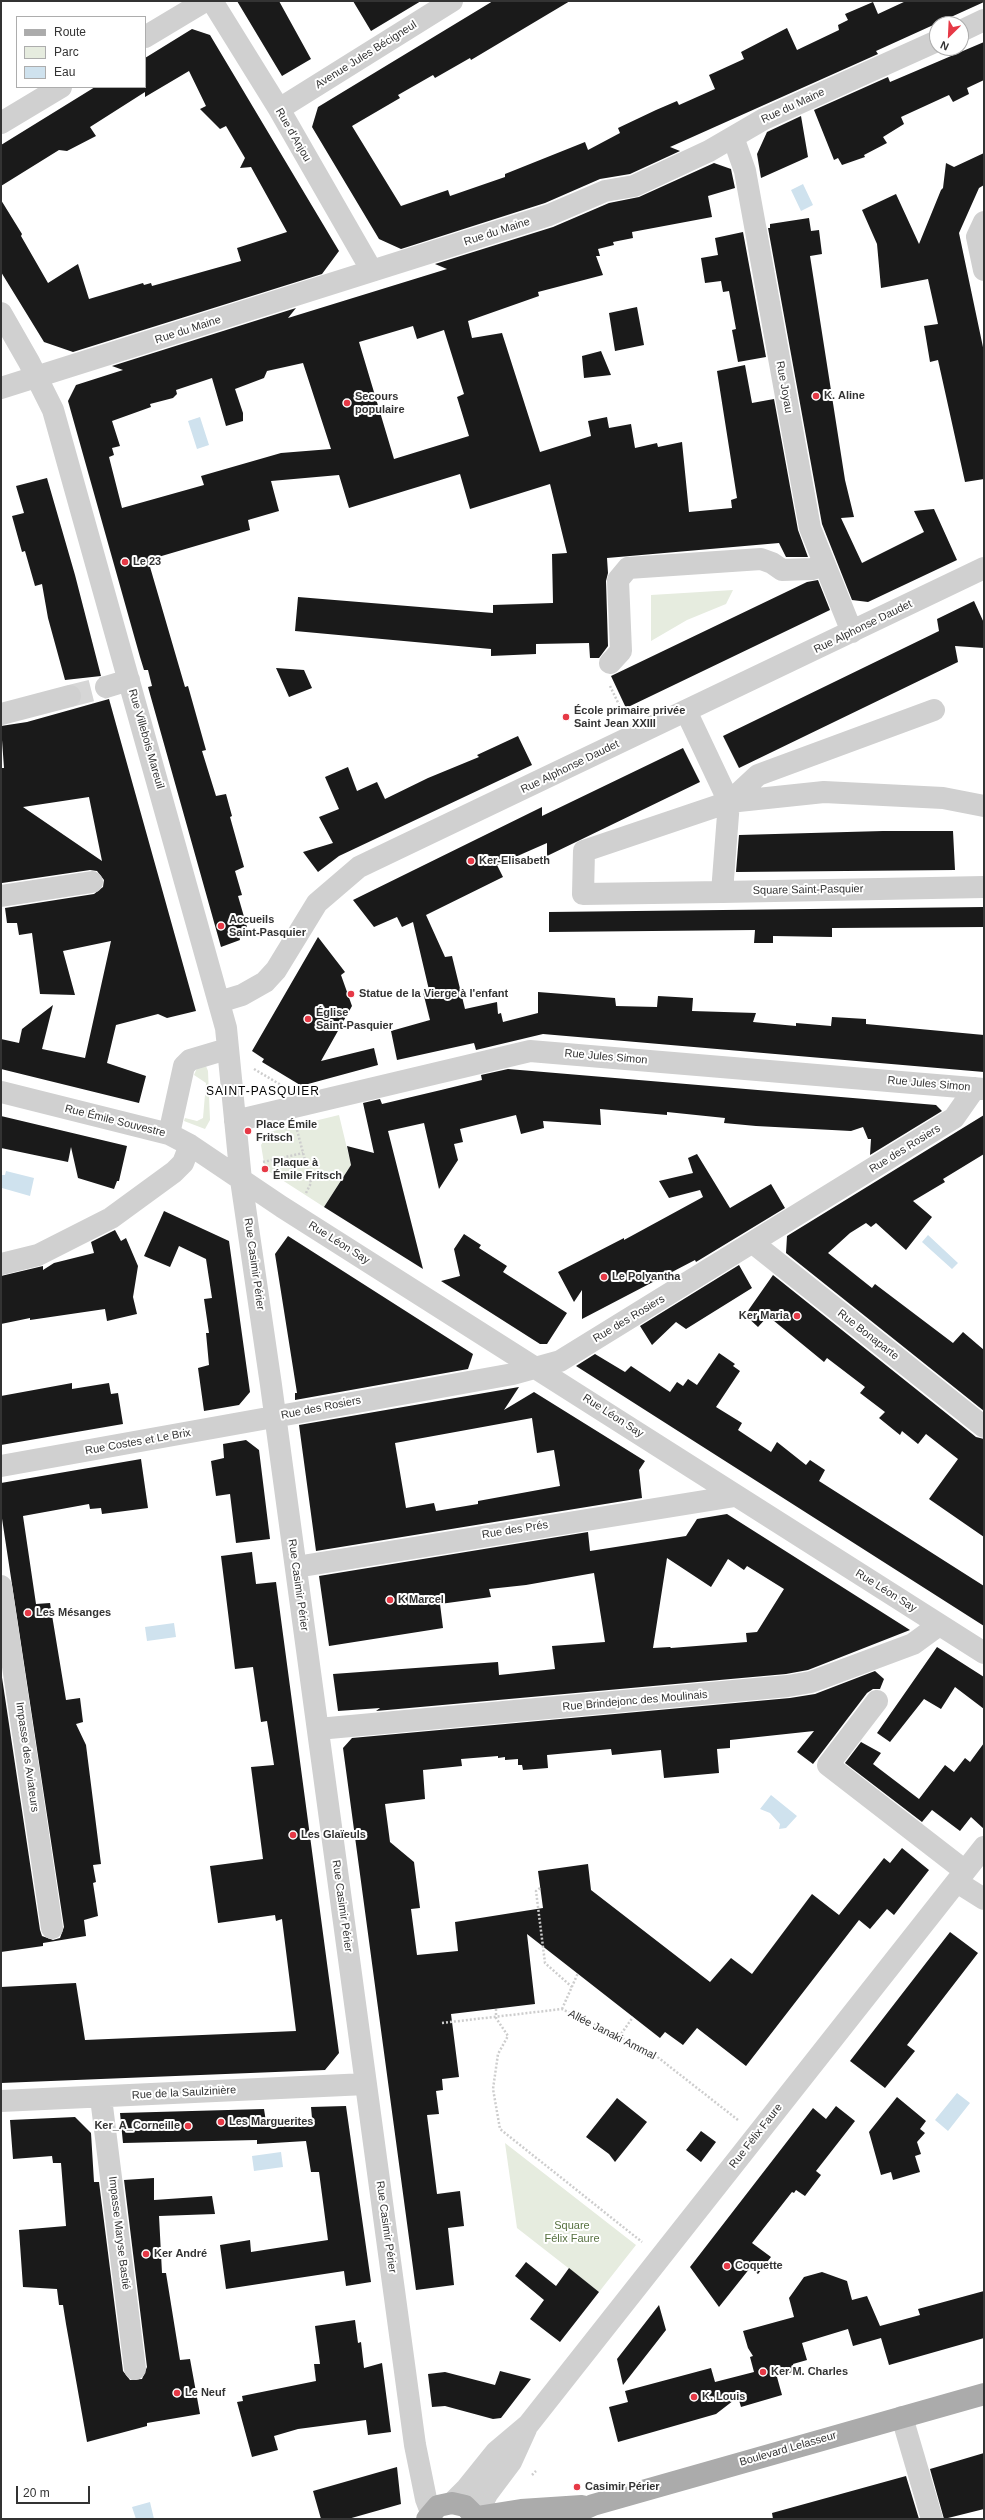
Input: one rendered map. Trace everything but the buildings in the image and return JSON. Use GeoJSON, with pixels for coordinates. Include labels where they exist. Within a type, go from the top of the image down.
{"type":"FeatureCollection","features":[{"type":"Feature","properties":{"kind":"main road","name":"Boulevard Lelasseur"},"geometry":{"type":"LineString","coordinates":[[562,2519],[593,2505],[984,2394]]}},
{"type":"Feature","properties":{"kind":"main road"},"geometry":{"type":"LineString","coordinates":[[429,2516],[438,2506],[452,2503],[465,2506],[477,2517]]}},
{"type":"Feature","properties":{"kind":"main road","name":"Boulevard Lelasseur"},"geometry":{"type":"LineString","coordinates":[[477,2517],[521,2510],[593,2505]]}},
{"type":"Feature","properties":{"kind":"street"},"geometry":{"type":"LineString","coordinates":[[146,36],[205,1]]}},
{"type":"Feature","properties":{"kind":"street","name":"Rue d'Anjou"},"geometry":{"type":"LineString","coordinates":[[212,1],[279,109],[372,270]]}},
{"type":"Feature","properties":{"kind":"street","name":"Avenue Jules Bécigneul"},"geometry":{"type":"LineString","coordinates":[[279,109],[452,1]]}},
{"type":"Feature","properties":{"kind":"street"},"geometry":{"type":"LineString","coordinates":[[969,27],[984,20]]}},
{"type":"Feature","properties":{"kind":"street","name":"Rue du Maine"},"geometry":{"type":"LineString","coordinates":[[1,388],[566,210],[605,191],[634,186],[709,151],[764,119],[929,45]]}},
{"type":"Feature","properties":{"kind":"street"},"geometry":{"type":"LineString","coordinates":[[1,122],[59,88]]}},
{"type":"Feature","properties":{"kind":"street","name":"Rue Joyau"},"geometry":{"type":"LineString","coordinates":[[733,137],[745,171],[810,528],[852,632]]}},
{"type":"Feature","properties":{"kind":"street"},"geometry":{"type":"LineString","coordinates":[[984,222],[977,237],[984,270]]}},
{"type":"Feature","properties":{"kind":"street","name":"Rue Villebois Mareuil"},"geometry":{"type":"LineString","coordinates":[[1,314],[38,377],[49,400],[56,421],[219,1002],[226,1028],[241,1180]]}},
{"type":"Feature","properties":{"kind":"street"},"geometry":{"type":"LineString","coordinates":[[610,663],[621,651],[618,580],[628,568],[761,559],[772,563],[782,570],[812,569],[824,565]]}},
{"type":"Feature","properties":{"kind":"street","name":"Rue Alphonse Daudet"},"geometry":{"type":"LineString","coordinates":[[219,1002],[242,995],[265,982],[276,970],[317,903],[359,867],[984,568]]}},
{"type":"Feature","properties":{"kind":"street"},"geometry":{"type":"LineString","coordinates":[[106,687],[129,680]]}},
{"type":"Feature","properties":{"kind":"street"},"geometry":{"type":"LineString","coordinates":[[1,714],[70,696]]}},
{"type":"Feature","properties":{"kind":"street"},"geometry":{"type":"LineString","coordinates":[[729,802],[758,775],[934,710]]}},
{"type":"Feature","properties":{"kind":"street"},"geometry":{"type":"LineString","coordinates":[[686,711],[729,802],[722,892]]}},
{"type":"Feature","properties":{"kind":"street"},"geometry":{"type":"LineString","coordinates":[[729,802],[824,792],[943,798],[984,806]]}},
{"type":"Feature","properties":{"kind":"street","name":"Square Saint-Pasquier"},"geometry":{"type":"LineString","coordinates":[[729,802],[584,851],[582,894],[984,887]]}},
{"type":"Feature","properties":{"kind":"street"},"geometry":{"type":"LineString","coordinates":[[1,896],[92,882]]}},
{"type":"Feature","properties":{"kind":"street"},"geometry":{"type":"LineString","coordinates":[[169,1134],[184,1066],[190,1060],[227,1049]]}},
{"type":"Feature","properties":{"kind":"street","name":"Rue Jules Simon"},"geometry":{"type":"LineString","coordinates":[[235,1121],[530,1051],[980,1088]]}},
{"type":"Feature","properties":{"kind":"street","name":"Rue des Rosiers"},"geometry":{"type":"LineString","coordinates":[[275,1417],[513,1374],[560,1361],[954,1118],[980,1088]]}},
{"type":"Feature","properties":{"kind":"street","name":"Rue Émile Souvestre"},"geometry":{"type":"LineString","coordinates":[[1,1092],[169,1134],[190,1145],[241,1180]]}},
{"type":"Feature","properties":{"kind":"street"},"geometry":{"type":"LineString","coordinates":[[1,1264],[38,1255],[111,1218],[174,1172],[183,1162],[190,1145]]}},
{"type":"Feature","properties":{"kind":"street","name":"Rue Léon Say"},"geometry":{"type":"LineString","coordinates":[[241,1180],[536,1367],[735,1496],[984,1653]]}},
{"type":"Feature","properties":{"kind":"street","name":"Rue Casimir Périer"},"geometry":{"type":"LineString","coordinates":[[241,1180],[296,1566],[415,2445],[429,2516]]}},
{"type":"Feature","properties":{"kind":"street","name":"Rue Bonaparte"},"geometry":{"type":"LineString","coordinates":[[753,1243],[984,1427]]}},
{"type":"Feature","properties":{"kind":"street","name":"Rue Costes et Le Brix"},"geometry":{"type":"LineString","coordinates":[[1,1466],[275,1417]]}},
{"type":"Feature","properties":{"kind":"street","name":"Rue des Prés"},"geometry":{"type":"LineString","coordinates":[[296,1566],[735,1496]]}},
{"type":"Feature","properties":{"kind":"street","name":"Impasse des Aviateurs"},"geometry":{"type":"LineString","coordinates":[[1,1586],[52,1928]]}},
{"type":"Feature","properties":{"kind":"street","name":"Rue Brindejonc des Moulinais"},"geometry":{"type":"LineString","coordinates":[[318,1730],[788,1686],[811,1682],[913,1644],[939,1625]]}},
{"type":"Feature","properties":{"kind":"street"},"geometry":{"type":"LineString","coordinates":[[877,1701],[828,1765],[961,1876],[984,1899]]}},
{"type":"Feature","properties":{"kind":"street","name":"Rue Félix Faure"},"geometry":{"type":"LineString","coordinates":[[452,2503],[467,2488],[496,2452],[528,2425],[984,1847]]}},
{"type":"Feature","properties":{"kind":"street","name":"Rue de la Saulzinière"},"geometry":{"type":"LineString","coordinates":[[1,2101],[101,2098],[366,2084]]}},
{"type":"Feature","properties":{"kind":"street","name":"Impasse Maryse Bastié"},"geometry":{"type":"LineString","coordinates":[[101,2098],[135,2369]]}},
{"type":"Feature","properties":{"kind":"street"},"geometry":{"type":"LineString","coordinates":[[902,2417],[932,2519]]}},
{"type":"Feature","properties":{"kind":"street","name":"Rue Félix Faure"},"geometry":{"type":"LineString","coordinates":[[477,2517],[487,2494],[512,2462],[528,2425]]}},
{"type":"Feature","properties":{"kind":"path"},"geometry":{"type":"LineString","coordinates":[[610,663],[605,676],[625,716]]}},
{"type":"Feature","properties":{"kind":"path"},"geometry":{"type":"LineString","coordinates":[[291,1108],[311,1182],[304,1197]]}},
{"type":"Feature","properties":{"kind":"path"},"geometry":{"type":"LineString","coordinates":[[259,1163],[303,1153]]}},
{"type":"Feature","properties":{"kind":"path"},"geometry":{"type":"LineString","coordinates":[[540,1888],[536,1891],[545,1963],[572,1987]]}},
{"type":"Feature","properties":{"kind":"path"},"geometry":{"type":"LineString","coordinates":[[562,2009],[578,1973]]}},
{"type":"Feature","properties":{"kind":"path"},"geometry":{"type":"LineString","coordinates":[[496,2008],[496,2018],[508,2036],[498,2054],[492,2089],[500,2129],[661,2257]]}},
{"type":"Feature","properties":{"kind":"path","name":"Allée Janaki Ammal"},"geometry":{"type":"LineString","coordinates":[[442,2023],[496,2018],[562,2009],[651,2052],[757,2135]]}},
{"type":"Feature","properties":{"kind":"path"},"geometry":{"type":"LineString","coordinates":[[620,2037],[633,2017]]}},
{"type":"Feature","properties":{"kind":"green space"},"geometry":{"type":"Polygon","coordinates":[[[733,590],[726,604],[687,620],[651,641],[651,595],[733,590]]]}},
{"type":"Feature","properties":{"kind":"green space"},"geometry":{"type":"Polygon","coordinates":[[[206,1066],[208,1071],[210,1120],[205,1129],[184,1121],[185,1118],[197,1121],[203,1118],[206,1083],[194,1075],[197,1068],[206,1066]]]}},
{"type":"Feature","properties":{"kind":"green space"},"geometry":{"type":"Polygon","coordinates":[[[339,1115],[351,1165],[324,1207],[265,1169],[261,1145],[269,1132],[339,1115]]]}},
{"type":"Feature","properties":{"kind":"green space","name":"Square Félix Faure"},"geometry":{"type":"Polygon","coordinates":[[[505,2143],[636,2245],[599,2292],[517,2228],[505,2143]]]}},
{"type":"Feature","properties":{"kind":"water"},"geometry":{"type":"Polygon","coordinates":[[[803,184],[813,205],[801,211],[791,190],[803,184]]]}},
{"type":"Feature","properties":{"kind":"water"},"geometry":{"type":"Polygon","coordinates":[[[200,417],[209,445],[197,449],[188,421],[200,417]]]}},
{"type":"Feature","properties":{"kind":"water"},"geometry":{"type":"Polygon","coordinates":[[[6,1171],[34,1178],[30,1196],[2,1188],[1,1175],[5,1175],[6,1171]]]}},
{"type":"Feature","properties":{"kind":"water"},"geometry":{"type":"Polygon","coordinates":[[[928,1235],[958,1263],[952,1269],[922,1242],[928,1235]]]}},
{"type":"Feature","properties":{"kind":"water"},"geometry":{"type":"Polygon","coordinates":[[[174,1623],[176,1637],[147,1641],[145,1627],[174,1623]]]}},
{"type":"Feature","properties":{"kind":"water"},"geometry":{"type":"Polygon","coordinates":[[[771,1795],[797,1816],[786,1828],[779,1829],[780,1824],[770,1813],[760,1809],[771,1795]]]}},
{"type":"Feature","properties":{"kind":"water"},"geometry":{"type":"Polygon","coordinates":[[[957,2093],[970,2103],[948,2131],[935,2120],[957,2093]]]}},
{"type":"Feature","properties":{"kind":"water"},"geometry":{"type":"Polygon","coordinates":[[[281,2152],[283,2167],[254,2171],[252,2156],[281,2152]]]}},
{"type":"Feature","properties":{"kind":"water"},"geometry":{"type":"Polygon","coordinates":[[[150,2502],[154,2519],[136,2519],[132,2507],[150,2502]]]}},
{"type":"Feature","properties":{"kind":"tunnel"},"geometry":{"type":"LineString","coordinates":[[70,696],[106,687]]}},
{"type":"Feature","properties":{"kind":"place","name":"K. Aline"},"geometry":{"type":"Point","coordinates":[816,396]}},
{"type":"Feature","properties":{"kind":"place","name":"Secours populaire"},"geometry":{"type":"Point","coordinates":[347,403]}},
{"type":"Feature","properties":{"kind":"place","name":"Le 23"},"geometry":{"type":"Point","coordinates":[125,562]}},
{"type":"Feature","properties":{"kind":"place","name":"École primaire privée Saint Jean XXIII"},"geometry":{"type":"Point","coordinates":[566,717]}},
{"type":"Feature","properties":{"kind":"place","name":"Ker-Elisabeth"},"geometry":{"type":"Point","coordinates":[471,861]}},
{"type":"Feature","properties":{"kind":"place","name":"Accueils Saint-Pasquier"},"geometry":{"type":"Point","coordinates":[221,926]}},
{"type":"Feature","properties":{"kind":"place","name":"Statue de la Vierge à l'enfant"},"geometry":{"type":"Point","coordinates":[351,994]}},
{"type":"Feature","properties":{"kind":"place","name":"Église Saint-Pasquier"},"geometry":{"type":"Point","coordinates":[308,1019]}},
{"type":"Feature","properties":{"kind":"place","name":"Place Émile Fritsch"},"geometry":{"type":"Point","coordinates":[248,1131]}},
{"type":"Feature","properties":{"kind":"place","name":"Plaque à Émile Fritsch"},"geometry":{"type":"Point","coordinates":[265,1169]}},
{"type":"Feature","properties":{"kind":"place","name":"Le Polyantha"},"geometry":{"type":"Point","coordinates":[604,1277]}},
{"type":"Feature","properties":{"kind":"place","name":"Ker Maria"},"geometry":{"type":"Point","coordinates":[797,1316]}},
{"type":"Feature","properties":{"kind":"place","name":"K Marcel"},"geometry":{"type":"Point","coordinates":[390,1600]}},
{"type":"Feature","properties":{"kind":"place","name":"Les Mésanges"},"geometry":{"type":"Point","coordinates":[28,1613]}},
{"type":"Feature","properties":{"kind":"place","name":"Les Glaïeuls"},"geometry":{"type":"Point","coordinates":[293,1835]}},
{"type":"Feature","properties":{"kind":"place","name":"Les Marguerites"},"geometry":{"type":"Point","coordinates":[221,2122]}},
{"type":"Feature","properties":{"kind":"place","name":"Ker_A_Corneille"},"geometry":{"type":"Point","coordinates":[188,2126]}},
{"type":"Feature","properties":{"kind":"place","name":"Ker André"},"geometry":{"type":"Point","coordinates":[146,2254]}},
{"type":"Feature","properties":{"kind":"place","name":"Coquette"},"geometry":{"type":"Point","coordinates":[727,2266]}},
{"type":"Feature","properties":{"kind":"place","name":"Ker M. Charles"},"geometry":{"type":"Point","coordinates":[763,2372]}},
{"type":"Feature","properties":{"kind":"place","name":"Le Neuf"},"geometry":{"type":"Point","coordinates":[177,2393]}},
{"type":"Feature","properties":{"kind":"place","name":"K. Louis"},"geometry":{"type":"Point","coordinates":[694,2397]}},
{"type":"Feature","properties":{"kind":"place","name":"Casimir Périer"},"geometry":{"type":"Point","coordinates":[577,2487]}},
{"type":"Feature","properties":{"kind":"district","name":"SAINT-PASQUIER"},"geometry":{"type":"Point","coordinates":[263,1092]}}]}
